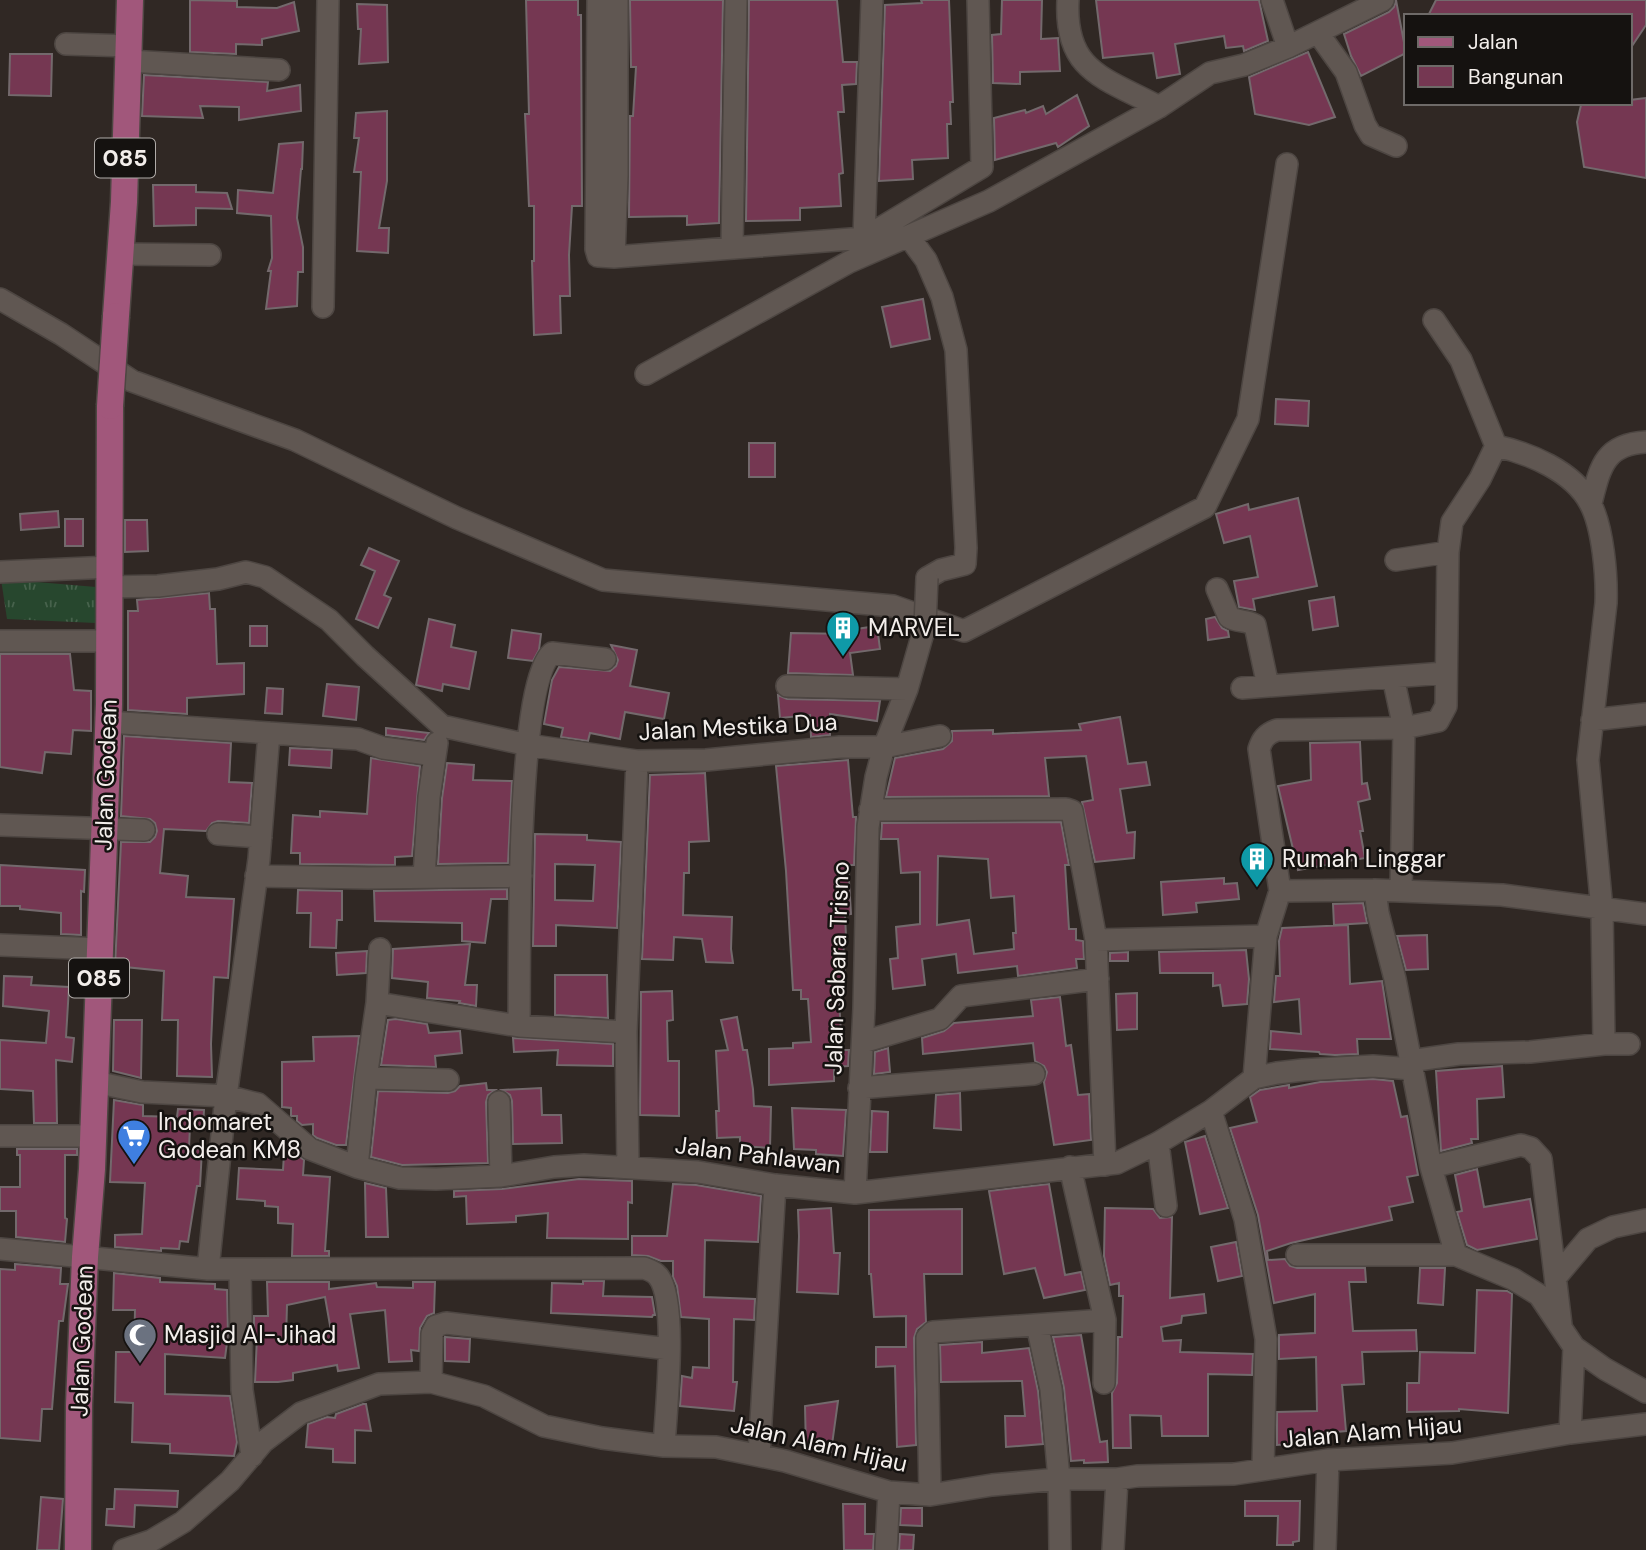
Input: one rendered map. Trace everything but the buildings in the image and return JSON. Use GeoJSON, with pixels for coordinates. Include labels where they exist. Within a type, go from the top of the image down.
{"type":"FeatureCollection","features":[{"type":"Feature","properties":{"kind":"main road","name":"Jalan Godean"},"geometry":{"type":"LineString","coordinates":[[78,1550],[79,1405],[93,1136],[108,722],[110,407],[124,202],[130,0]]}},
{"type":"Feature","properties":{"kind":"street"},"geometry":{"type":"LineString","coordinates":[[323,307],[328,0]]}},
{"type":"Feature","properties":{"kind":"street"},"geometry":{"type":"LineString","coordinates":[[598,0],[596,253],[598,256],[614,257],[864,238],[982,167],[978,0]]}},
{"type":"Feature","properties":{"kind":"street"},"geometry":{"type":"LineString","coordinates":[[614,257],[617,233],[617,0]]}},
{"type":"Feature","properties":{"kind":"street"},"geometry":{"type":"LineString","coordinates":[[732,248],[736,0]]}},
{"type":"Feature","properties":{"kind":"street"},"geometry":{"type":"LineString","coordinates":[[864,238],[872,0]]}},
{"type":"Feature","properties":{"kind":"street"},"geometry":{"type":"LineString","coordinates":[[1068,0],[1067,19],[1073,47],[1088,69],[1159,107]]}},
{"type":"Feature","properties":{"kind":"street"},"geometry":{"type":"LineString","coordinates":[[1272,0],[1288,47]]}},
{"type":"Feature","properties":{"kind":"street"},"geometry":{"type":"LineString","coordinates":[[646,374],[849,262],[989,201],[1159,107],[1210,73],[1244,65],[1288,47],[1383,0]]}},
{"type":"Feature","properties":{"kind":"street"},"geometry":{"type":"LineString","coordinates":[[1318,33],[1346,72],[1364,125],[1371,135],[1396,146]]}},
{"type":"Feature","properties":{"kind":"street"},"geometry":{"type":"LineString","coordinates":[[66,44],[279,70]]}},
{"type":"Feature","properties":{"kind":"street"},"geometry":{"type":"LineString","coordinates":[[0,299],[61,334],[132,381],[295,440],[457,518],[603,580],[893,606],[964,631],[1205,508],[1248,419],[1287,164]]}},
{"type":"Feature","properties":{"kind":"street","name":"Jalan Sabara Trisno"},"geometry":{"type":"LineString","coordinates":[[855,1193],[870,810],[884,747],[925,626],[927,578],[941,570],[965,564],[956,350],[942,297],[926,260],[912,241],[912,236]]}},
{"type":"Feature","properties":{"kind":"street"},"geometry":{"type":"LineString","coordinates":[[119,254],[210,255]]}},
{"type":"Feature","properties":{"kind":"street"},"geometry":{"type":"LineString","coordinates":[[1254,1078],[1266,936],[1280,891],[1259,750],[1262,740],[1277,730],[1404,728],[1438,721],[1446,706],[1448,552],[1452,522],[1480,478],[1496,446],[1461,360],[1434,320]]}},
{"type":"Feature","properties":{"kind":"street"},"geometry":{"type":"LineString","coordinates":[[1591,503],[1598,475],[1608,455],[1631,443],[1646,442]]}},
{"type":"Feature","properties":{"kind":"street"},"geometry":{"type":"LineString","coordinates":[[1496,446],[1514,450],[1561,473],[1578,487],[1591,503],[1602,546],[1607,578],[1588,760],[1602,910],[1604,1044]]}},
{"type":"Feature","properties":{"kind":"street"},"geometry":{"type":"LineString","coordinates":[[1396,560],[1448,552]]}},
{"type":"Feature","properties":{"kind":"street","name":"Jalan Mestika Dua"},"geometry":{"type":"LineString","coordinates":[[0,572],[110,577],[158,586],[218,579],[246,572],[265,577],[329,620],[439,738],[527,755],[636,761],[706,760],[840,747],[884,747],[940,736]]}},
{"type":"Feature","properties":{"kind":"street"},"geometry":{"type":"LineString","coordinates":[[1217,589],[1228,617],[1255,625],[1268,686]]}},
{"type":"Feature","properties":{"kind":"street"},"geometry":{"type":"LineString","coordinates":[[0,641],[109,641]]}},
{"type":"Feature","properties":{"kind":"street"},"geometry":{"type":"LineString","coordinates":[[519,1026],[521,876],[527,755],[533,705],[545,659],[552,653],[605,659]]}},
{"type":"Feature","properties":{"kind":"street"},"geometry":{"type":"LineString","coordinates":[[1242,688],[1445,673]]}},
{"type":"Feature","properties":{"kind":"street"},"geometry":{"type":"LineString","coordinates":[[1393,677],[1404,728],[1401,891]]}},
{"type":"Feature","properties":{"kind":"street"},"geometry":{"type":"LineString","coordinates":[[788,686],[906,688]]}},
{"type":"Feature","properties":{"kind":"street"},"geometry":{"type":"LineString","coordinates":[[1592,720],[1646,714]]}},
{"type":"Feature","properties":{"kind":"street"},"geometry":{"type":"LineString","coordinates":[[108,722],[358,739],[383,748],[439,738],[424,877]]}},
{"type":"Feature","properties":{"kind":"street"},"geometry":{"type":"LineString","coordinates":[[208,1269],[226,1096],[261,837],[269,733]]}},
{"type":"Feature","properties":{"kind":"street"},"geometry":{"type":"LineString","coordinates":[[628,1167],[626,1032],[636,761]]}},
{"type":"Feature","properties":{"kind":"street"},"geometry":{"type":"LineString","coordinates":[[870,810],[1072,811],[1096,940],[1105,1165]]}},
{"type":"Feature","properties":{"kind":"street"},"geometry":{"type":"LineString","coordinates":[[0,825],[144,830]]}},
{"type":"Feature","properties":{"kind":"street"},"geometry":{"type":"LineString","coordinates":[[218,834],[261,837]]}},
{"type":"Feature","properties":{"kind":"street"},"geometry":{"type":"LineString","coordinates":[[256,876],[521,876]]}},
{"type":"Feature","properties":{"kind":"street"},"geometry":{"type":"LineString","coordinates":[[1280,891],[1375,890],[1502,895],[1646,914]]}},
{"type":"Feature","properties":{"kind":"street"},"geometry":{"type":"LineString","coordinates":[[1375,890],[1431,1167],[1456,1255]]}},
{"type":"Feature","properties":{"kind":"street"},"geometry":{"type":"LineString","coordinates":[[1096,940],[1266,936]]}},
{"type":"Feature","properties":{"kind":"street"},"geometry":{"type":"LineString","coordinates":[[0,945],[100,949]]}},
{"type":"Feature","properties":{"kind":"street"},"geometry":{"type":"LineString","coordinates":[[357,1167],[377,1003],[380,949]]}},
{"type":"Feature","properties":{"kind":"street"},"geometry":{"type":"LineString","coordinates":[[863,1042],[940,1019],[961,996],[1098,979]]}},
{"type":"Feature","properties":{"kind":"street"},"geometry":{"type":"LineString","coordinates":[[377,1003],[519,1026],[626,1032]]}},
{"type":"Feature","properties":{"kind":"street","name":"Jalan Pahlawan"},"geometry":{"type":"LineString","coordinates":[[95,1082],[142,1092],[226,1096],[258,1104],[310,1149],[357,1167],[400,1178],[436,1180],[501,1176],[564,1166],[628,1167],[698,1172],[775,1185],[855,1193],[1117,1163],[1158,1143],[1211,1111],[1254,1078],[1277,1073],[1411,1065],[1459,1054],[1530,1052],[1629,1044]]}},
{"type":"Feature","properties":{"kind":"street"},"geometry":{"type":"LineString","coordinates":[[859,1088],[1034,1074]]}},
{"type":"Feature","properties":{"kind":"street"},"geometry":{"type":"LineString","coordinates":[[366,1079],[448,1080]]}},
{"type":"Feature","properties":{"kind":"street"},"geometry":{"type":"LineString","coordinates":[[499,1102],[501,1176]]}},
{"type":"Feature","properties":{"kind":"street"},"geometry":{"type":"LineString","coordinates":[[1211,1111],[1245,1219],[1266,1339],[1263,1469]]}},
{"type":"Feature","properties":{"kind":"street"},"geometry":{"type":"LineString","coordinates":[[0,1136],[93,1136]]}},
{"type":"Feature","properties":{"kind":"street"},"geometry":{"type":"LineString","coordinates":[[1158,1143],[1166,1206]]}},
{"type":"Feature","properties":{"kind":"street"},"geometry":{"type":"LineString","coordinates":[[1431,1167],[1521,1145],[1531,1149],[1541,1159],[1562,1326]]}},
{"type":"Feature","properties":{"kind":"street"},"geometry":{"type":"LineString","coordinates":[[1070,1167],[1105,1320],[1104,1383]]}},
{"type":"Feature","properties":{"kind":"street"},"geometry":{"type":"LineString","coordinates":[[759,1455],[775,1185]]}},
{"type":"Feature","properties":{"kind":"street"},"geometry":{"type":"LineString","coordinates":[[1556,1278],[1588,1239],[1613,1227],[1646,1220]]}},
{"type":"Feature","properties":{"kind":"street"},"geometry":{"type":"LineString","coordinates":[[0,1249],[208,1269],[644,1268],[653,1271],[662,1283],[666,1296],[669,1349],[664,1446]]}},
{"type":"Feature","properties":{"kind":"street"},"geometry":{"type":"LineString","coordinates":[[1297,1255],[1456,1255],[1513,1279],[1539,1296],[1574,1347],[1605,1369],[1646,1392]]}},
{"type":"Feature","properties":{"kind":"street"},"geometry":{"type":"LineString","coordinates":[[240,1269],[242,1390],[252,1455]]}},
{"type":"Feature","properties":{"kind":"street"},"geometry":{"type":"LineString","coordinates":[[930,1494],[927,1338],[933,1332],[1105,1320]]}},
{"type":"Feature","properties":{"kind":"street"},"geometry":{"type":"LineString","coordinates":[[431,1382],[432,1334],[436,1326],[446,1323],[669,1349]]}},
{"type":"Feature","properties":{"kind":"street"},"geometry":{"type":"LineString","coordinates":[[1037,1325],[1051,1389],[1059,1479],[1060,1550]]}},
{"type":"Feature","properties":{"kind":"street"},"geometry":{"type":"LineString","coordinates":[[1570,1433],[1574,1347]]}},
{"type":"Feature","properties":{"kind":"street","name":"Jalan Alam Hijau"},"geometry":{"type":"LineString","coordinates":[[124,1550],[151,1541],[183,1522],[212,1499],[263,1442],[301,1413],[379,1384],[431,1382],[484,1396],[544,1426],[602,1438],[664,1446],[716,1447],[759,1455],[889,1492],[930,1494],[1059,1479],[1234,1474],[1328,1460],[1452,1453],[1570,1433],[1646,1424]]}},
{"type":"Feature","properties":{"kind":"street"},"geometry":{"type":"LineString","coordinates":[[1325,1550],[1328,1460]]}},
{"type":"Feature","properties":{"kind":"street"},"geometry":{"type":"LineString","coordinates":[[1113,1550],[1116,1479]]}},
{"type":"Feature","properties":{"kind":"street"},"geometry":{"type":"LineString","coordinates":[[886,1550],[889,1492]]}},
{"type":"Feature","properties":{"kind":"green space"},"geometry":{"type":"Polygon","coordinates":[[[1,579],[96,587],[96,623],[7,619],[1,579]]]}},
{"type":"Feature","properties":{"kind":"place","name":"MARVEL"},"geometry":{"type":"Point","coordinates":[843,658]}},
{"type":"Feature","properties":{"kind":"place","name":"Rumah Linggar"},"geometry":{"type":"Point","coordinates":[1257,889]}},
{"type":"Feature","properties":{"kind":"place","name":"Indomaret Godean KM8"},"geometry":{"type":"Point","coordinates":[134,1166]}},
{"type":"Feature","properties":{"kind":"place","name":"Masjid Al-Jihad"},"geometry":{"type":"Point","coordinates":[140,1365]}}]}
